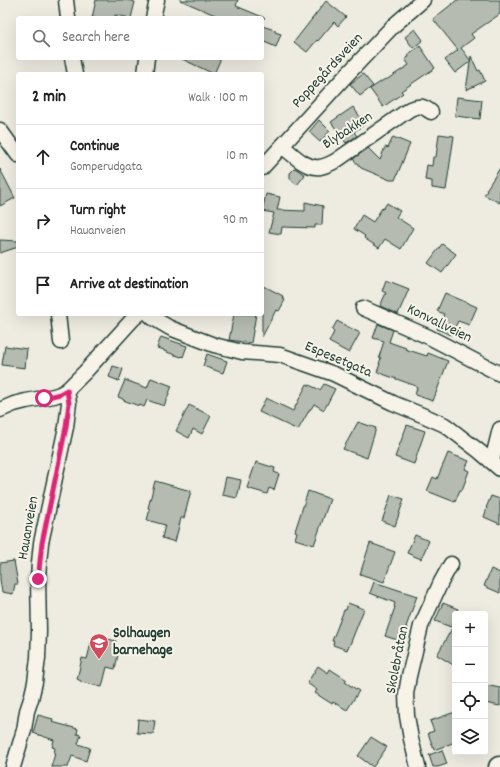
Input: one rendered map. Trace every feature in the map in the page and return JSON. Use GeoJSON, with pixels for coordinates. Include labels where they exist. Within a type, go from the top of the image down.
{"type":"FeatureCollection","features":[{"type":"Feature","properties":{"kind":"street"},"geometry":{"type":"LineString","coordinates":[[66,0],[68,16]]}},
{"type":"Feature","properties":{"kind":"street"},"geometry":{"type":"LineString","coordinates":[[153,16],[157,0]]}},
{"type":"Feature","properties":{"kind":"street","name":"Poppegårdsveien"},"geometry":{"type":"LineString","coordinates":[[264,166],[388,31],[423,0]]}},
{"type":"Feature","properties":{"kind":"street"},"geometry":{"type":"LineString","coordinates":[[72,60],[75,72]]}},
{"type":"Feature","properties":{"kind":"street"},"geometry":{"type":"LineString","coordinates":[[146,72],[147,60]]}},
{"type":"Feature","properties":{"kind":"street","name":"Blybakken"},"geometry":{"type":"LineString","coordinates":[[282,146],[306,164],[313,167],[320,167],[337,160],[416,106],[425,107],[431,112]]}},
{"type":"Feature","properties":{"kind":"street"},"geometry":{"type":"LineString","coordinates":[[0,130],[16,152]]}},
{"type":"Feature","properties":{"kind":"street","name":"Konvallveien"},"geometry":{"type":"LineString","coordinates":[[363,308],[429,337],[500,374]]}},
{"type":"Feature","properties":{"kind":"street"},"geometry":{"type":"LineString","coordinates":[[58,316],[61,342]]}},
{"type":"Feature","properties":{"kind":"street"},"geometry":{"type":"LineString","coordinates":[[0,410],[14,404],[54,396],[67,390],[136,316]]}},
{"type":"Feature","properties":{"kind":"street","name":"Espesetgata"},"geometry":{"type":"LineString","coordinates":[[152,316],[170,328],[214,345],[242,352],[280,355],[334,374],[393,403],[445,425],[496,465]]}},
{"type":"Feature","properties":{"kind":"street","name":"Hauanveien"},"geometry":{"type":"LineString","coordinates":[[12,767],[24,730],[27,711],[35,682],[38,652],[38,579],[40,556],[66,427],[69,403],[67,390]]}},
{"type":"Feature","properties":{"kind":"street"},"geometry":{"type":"LineString","coordinates":[[496,465],[500,429]]}},
{"type":"Feature","properties":{"kind":"street","name":"Skolebråtan"},"geometry":{"type":"LineString","coordinates":[[418,767],[407,716],[406,694],[409,676],[421,626],[441,582],[452,564]]}},
{"type":"Feature","properties":{"kind":"building"},"geometry":{"type":"Polygon","coordinates":[[[96,0],[127,0],[135,2],[132,16],[92,16],[96,0]]]}},
{"type":"Feature","properties":{"kind":"building"},"geometry":{"type":"Polygon","coordinates":[[[180,0],[238,0],[236,6],[260,16],[217,16],[180,0]]]}},
{"type":"Feature","properties":{"kind":"building"},"geometry":{"type":"Polygon","coordinates":[[[457,0],[500,0],[500,14],[471,34],[474,38],[461,48],[471,61],[455,73],[445,60],[458,50],[433,19],[457,0]]]}},
{"type":"Feature","properties":{"kind":"building"},"geometry":{"type":"Polygon","coordinates":[[[326,1],[346,17],[338,26],[334,22],[307,52],[294,42],[326,1]]]}},
{"type":"Feature","properties":{"kind":"building"},"geometry":{"type":"Polygon","coordinates":[[[264,27],[275,30],[275,32],[281,34],[276,47],[264,42],[264,27]]]}},
{"type":"Feature","properties":{"kind":"building"},"geometry":{"type":"Polygon","coordinates":[[[415,29],[423,40],[413,48],[405,37],[415,29]]]}},
{"type":"Feature","properties":{"kind":"building"},"geometry":{"type":"Polygon","coordinates":[[[420,46],[435,68],[401,91],[403,93],[383,107],[370,89],[409,65],[405,59],[409,57],[408,54],[420,46]]]}},
{"type":"Feature","properties":{"kind":"building"},"geometry":{"type":"Polygon","coordinates":[[[471,56],[478,71],[480,70],[485,81],[466,90],[471,56]]]}},
{"type":"Feature","properties":{"kind":"building"},"geometry":{"type":"Polygon","coordinates":[[[184,60],[220,60],[215,72],[210,72],[184,60]]]}},
{"type":"Feature","properties":{"kind":"building"},"geometry":{"type":"Polygon","coordinates":[[[363,74],[373,86],[360,96],[350,84],[363,74]]]}},
{"type":"Feature","properties":{"kind":"building"},"geometry":{"type":"Polygon","coordinates":[[[457,97],[482,100],[480,119],[455,116],[457,97]]]}},
{"type":"Feature","properties":{"kind":"building"},"geometry":{"type":"Polygon","coordinates":[[[353,107],[365,124],[354,132],[357,136],[346,143],[331,122],[353,107]]]}},
{"type":"Feature","properties":{"kind":"building"},"geometry":{"type":"Polygon","coordinates":[[[319,120],[330,131],[320,142],[309,132],[319,120]]]}},
{"type":"Feature","properties":{"kind":"building"},"geometry":{"type":"Polygon","coordinates":[[[439,134],[454,136],[446,190],[432,188],[432,181],[425,180],[427,165],[432,166],[433,157],[436,157],[439,134]]]}},
{"type":"Feature","properties":{"kind":"building"},"geometry":{"type":"Polygon","coordinates":[[[393,137],[410,144],[395,180],[390,180],[361,168],[353,159],[368,148],[380,160],[385,147],[388,148],[393,137]]]}},
{"type":"Feature","properties":{"kind":"building"},"geometry":{"type":"Polygon","coordinates":[[[295,168],[305,175],[297,185],[290,179],[290,173],[295,168]]]}},
{"type":"Feature","properties":{"kind":"building"},"geometry":{"type":"Polygon","coordinates":[[[500,168],[500,203],[484,195],[500,168]]]}},
{"type":"Feature","properties":{"kind":"building"},"geometry":{"type":"Polygon","coordinates":[[[0,169],[15,198],[0,206],[0,169]]]}},
{"type":"Feature","properties":{"kind":"building"},"geometry":{"type":"Polygon","coordinates":[[[266,194],[280,197],[277,210],[305,211],[305,202],[323,206],[322,225],[315,225],[315,228],[282,227],[281,234],[269,232],[274,213],[264,211],[266,194]]]}},
{"type":"Feature","properties":{"kind":"building"},"geometry":{"type":"Polygon","coordinates":[[[387,203],[400,211],[396,217],[413,228],[401,249],[385,239],[379,248],[354,229],[362,215],[373,222],[387,203]]]}},
{"type":"Feature","properties":{"kind":"building"},"geometry":{"type":"Polygon","coordinates":[[[0,240],[16,241],[16,248],[0,253],[0,240]]]}},
{"type":"Feature","properties":{"kind":"building"},"geometry":{"type":"Polygon","coordinates":[[[442,244],[456,254],[442,273],[428,263],[442,244]]]}},
{"type":"Feature","properties":{"kind":"building"},"geometry":{"type":"Polygon","coordinates":[[[386,280],[409,289],[398,314],[380,306],[386,293],[382,291],[386,280]]]}},
{"type":"Feature","properties":{"kind":"building"},"geometry":{"type":"Polygon","coordinates":[[[264,286],[283,296],[282,298],[285,300],[279,311],[276,310],[262,337],[264,286]]]}},
{"type":"Feature","properties":{"kind":"building"},"geometry":{"type":"Polygon","coordinates":[[[445,293],[477,307],[469,325],[458,321],[451,335],[437,329],[444,314],[437,311],[445,293]]]}},
{"type":"Feature","properties":{"kind":"building"},"geometry":{"type":"Polygon","coordinates":[[[234,316],[256,316],[251,343],[229,340],[234,316]]]}},
{"type":"Feature","properties":{"kind":"building"},"geometry":{"type":"Polygon","coordinates":[[[337,321],[360,333],[349,353],[329,342],[334,332],[332,330],[337,321]]]}},
{"type":"Feature","properties":{"kind":"building"},"geometry":{"type":"Polygon","coordinates":[[[378,324],[393,330],[389,342],[406,348],[405,349],[427,356],[428,353],[448,361],[433,401],[415,395],[417,388],[416,386],[377,372],[381,358],[379,357],[384,341],[373,338],[378,324]]]}},
{"type":"Feature","properties":{"kind":"building"},"geometry":{"type":"Polygon","coordinates":[[[161,337],[187,346],[183,357],[157,348],[161,337]]]}},
{"type":"Feature","properties":{"kind":"building"},"geometry":{"type":"Polygon","coordinates":[[[5,346],[27,349],[25,368],[2,365],[5,346]]]}},
{"type":"Feature","properties":{"kind":"building"},"geometry":{"type":"Polygon","coordinates":[[[207,354],[227,361],[223,373],[203,366],[207,354]]]}},
{"type":"Feature","properties":{"kind":"building"},"geometry":{"type":"Polygon","coordinates":[[[113,366],[123,369],[119,381],[109,377],[113,366]]]}},
{"type":"Feature","properties":{"kind":"building"},"geometry":{"type":"Polygon","coordinates":[[[151,378],[172,386],[164,406],[147,400],[144,407],[118,397],[125,380],[147,388],[151,378]]]}},
{"type":"Feature","properties":{"kind":"building"},"geometry":{"type":"Polygon","coordinates":[[[307,384],[320,390],[324,384],[335,389],[324,410],[314,404],[298,430],[259,412],[266,398],[293,411],[307,384]]]}},
{"type":"Feature","properties":{"kind":"building"},"geometry":{"type":"Polygon","coordinates":[[[189,405],[211,416],[202,434],[193,429],[189,438],[176,431],[189,405]]]}},
{"type":"Feature","properties":{"kind":"building"},"geometry":{"type":"Polygon","coordinates":[[[358,422],[376,428],[367,458],[343,449],[358,422]]]}},
{"type":"Feature","properties":{"kind":"building"},"geometry":{"type":"Polygon","coordinates":[[[407,425],[425,431],[414,464],[395,457],[407,425]]]}},
{"type":"Feature","properties":{"kind":"building"},"geometry":{"type":"Polygon","coordinates":[[[448,453],[469,461],[465,469],[469,471],[462,490],[460,490],[455,502],[427,491],[433,477],[437,479],[448,453]]]}},
{"type":"Feature","properties":{"kind":"building"},"geometry":{"type":"Polygon","coordinates":[[[256,462],[275,468],[274,472],[279,474],[274,490],[269,488],[267,494],[247,488],[256,462]]]}},
{"type":"Feature","properties":{"kind":"building"},"geometry":{"type":"Polygon","coordinates":[[[226,477],[241,480],[237,498],[222,495],[226,477]]]}},
{"type":"Feature","properties":{"kind":"building"},"geometry":{"type":"Polygon","coordinates":[[[155,481],[191,491],[184,518],[181,518],[175,542],[162,538],[165,525],[147,520],[150,509],[148,508],[155,481]]]}},
{"type":"Feature","properties":{"kind":"building"},"geometry":{"type":"Polygon","coordinates":[[[308,491],[330,499],[314,545],[295,539],[297,532],[295,531],[308,491]]]}},
{"type":"Feature","properties":{"kind":"building"},"geometry":{"type":"Polygon","coordinates":[[[391,495],[404,499],[395,526],[382,521],[391,495]]]}},
{"type":"Feature","properties":{"kind":"building"},"geometry":{"type":"Polygon","coordinates":[[[491,496],[500,499],[500,524],[484,517],[491,496]]]}},
{"type":"Feature","properties":{"kind":"building"},"geometry":{"type":"Polygon","coordinates":[[[415,535],[429,541],[421,559],[407,553],[415,535]]]}},
{"type":"Feature","properties":{"kind":"building"},"geometry":{"type":"Polygon","coordinates":[[[370,543],[395,552],[384,582],[360,574],[370,543]]]}},
{"type":"Feature","properties":{"kind":"building"},"geometry":{"type":"Polygon","coordinates":[[[14,561],[18,584],[15,584],[13,594],[2,592],[0,563],[14,561]]]}},
{"type":"Feature","properties":{"kind":"building"},"geometry":{"type":"Polygon","coordinates":[[[491,569],[500,573],[500,593],[484,586],[491,569]]]}},
{"type":"Feature","properties":{"kind":"building"},"geometry":{"type":"Polygon","coordinates":[[[374,582],[417,596],[406,627],[403,642],[385,636],[395,603],[370,593],[374,582]]]}},
{"type":"Feature","properties":{"kind":"building"},"geometry":{"type":"Polygon","coordinates":[[[348,603],[364,609],[347,650],[333,645],[334,641],[332,641],[348,603]]]}},
{"type":"Feature","properties":{"kind":"building"},"geometry":{"type":"Polygon","coordinates":[[[443,603],[458,609],[457,611],[452,611],[451,627],[435,621],[443,603]]]}},
{"type":"Feature","properties":{"kind":"building"},"geometry":{"type":"Polygon","coordinates":[[[452,628],[452,664],[437,655],[452,628]]]}},
{"type":"Feature","properties":{"kind":"building"},"geometry":{"type":"Polygon","coordinates":[[[100,637],[116,641],[114,648],[119,649],[115,669],[107,667],[102,687],[81,682],[77,679],[82,658],[87,659],[91,643],[99,645],[100,637]]]}},
{"type":"Feature","properties":{"kind":"building"},"geometry":{"type":"Polygon","coordinates":[[[318,666],[328,673],[330,669],[347,680],[345,682],[359,691],[347,710],[333,702],[332,704],[315,693],[317,690],[307,683],[318,666]]]}},
{"type":"Feature","properties":{"kind":"building"},"geometry":{"type":"Polygon","coordinates":[[[488,686],[500,688],[500,706],[488,704],[488,686]]]}},
{"type":"Feature","properties":{"kind":"building"},"geometry":{"type":"Polygon","coordinates":[[[452,713],[452,743],[434,750],[428,733],[434,731],[430,721],[452,713]]]}},
{"type":"Feature","properties":{"kind":"building"},"geometry":{"type":"Polygon","coordinates":[[[38,715],[53,719],[52,722],[78,729],[77,734],[81,735],[78,744],[90,748],[86,761],[72,756],[68,767],[51,767],[55,754],[55,748],[52,747],[54,740],[33,733],[38,715]]]}},
{"type":"Feature","properties":{"kind":"building"},"geometry":{"type":"Polygon","coordinates":[[[138,719],[155,721],[153,734],[137,733],[138,719]]]}},
{"type":"Feature","properties":{"kind":"building"},"geometry":{"type":"Polygon","coordinates":[[[371,737],[387,747],[373,767],[358,756],[371,737]]]}},
{"type":"Feature","properties":{"kind":"building"},"geometry":{"type":"Polygon","coordinates":[[[442,750],[447,764],[433,767],[429,755],[442,750]]]}},
{"type":"Feature","properties":{"kind":"place","name":"Solhaugen barnehage"},"geometry":{"type":"Point","coordinates":[99,660]}},
{"type":"Feature","properties":{"kind":"route"},"geometry":{"type":"LineString","coordinates":[[38,579],[42,543],[66,427],[69,403],[67,390],[60,394],[44,398]]}}]}
